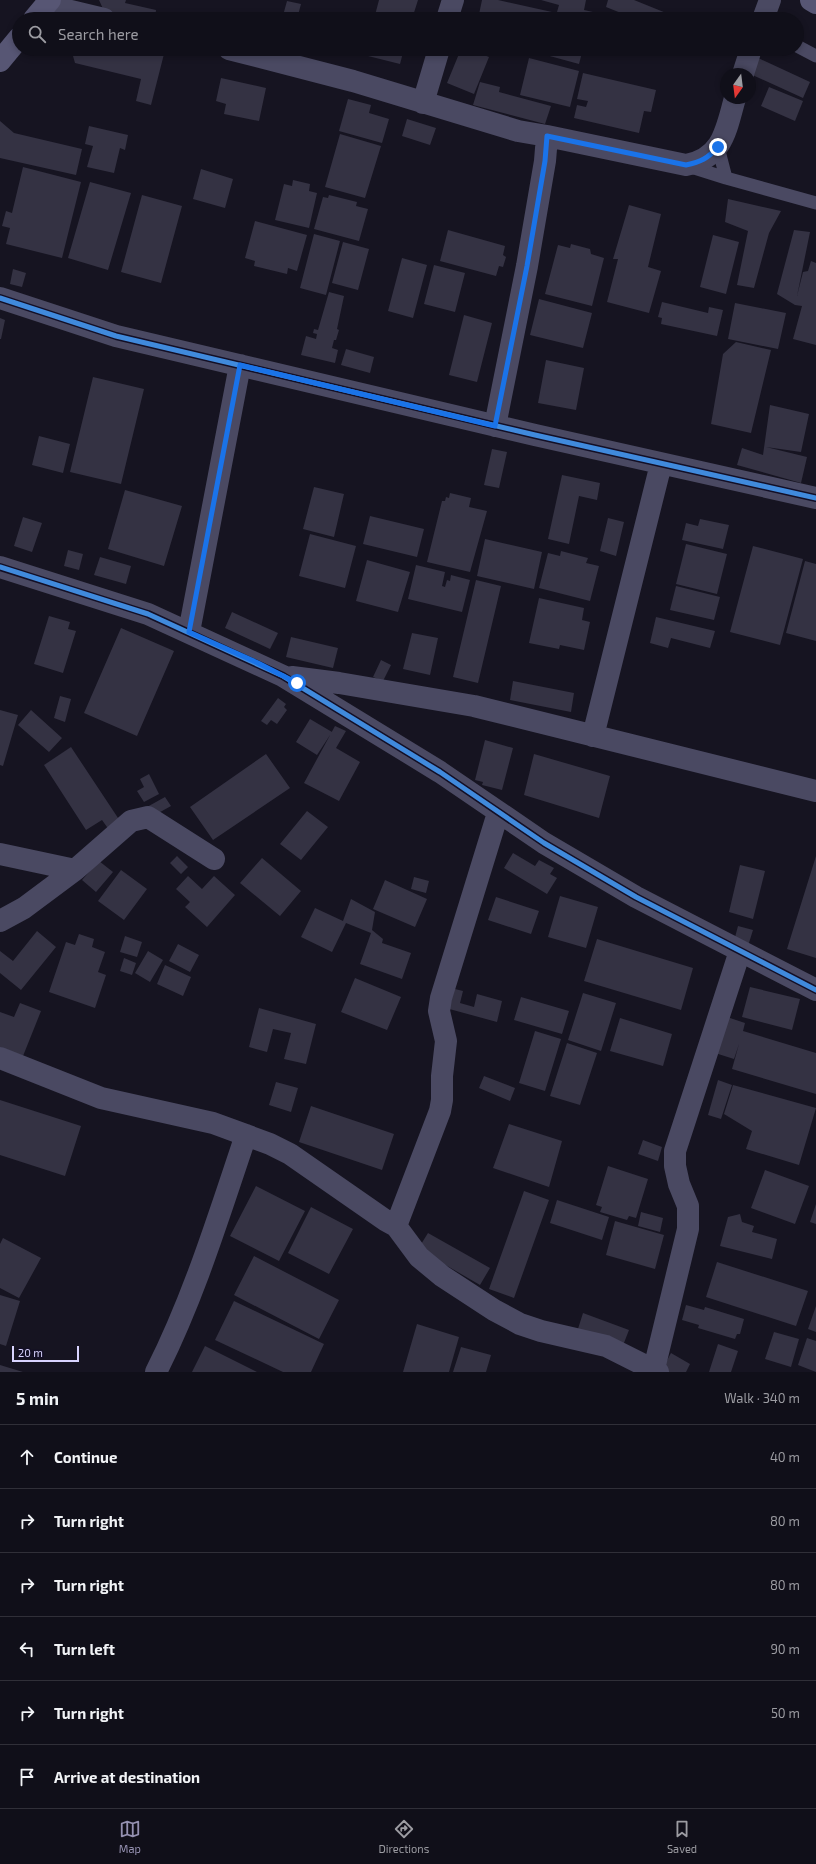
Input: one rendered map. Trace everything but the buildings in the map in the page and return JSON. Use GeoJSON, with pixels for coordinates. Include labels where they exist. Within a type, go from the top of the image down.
{"type":"FeatureCollection","features":[{"type":"Feature","properties":{"kind":"main road"},"geometry":{"type":"LineString","coordinates":[[811,0],[816,3]]}},
{"type":"Feature","properties":{"kind":"main road"},"geometry":{"type":"LineString","coordinates":[[0,61],[12,46]]}},
{"type":"Feature","properties":{"kind":"street"},"geometry":{"type":"LineString","coordinates":[[449,12],[453,0]]}},
{"type":"Feature","properties":{"kind":"street"},"geometry":{"type":"LineString","coordinates":[[766,12],[770,0]]}},
{"type":"Feature","properties":{"kind":"street"},"geometry":{"type":"LineString","coordinates":[[43,8],[65,12]]}},
{"type":"Feature","properties":{"kind":"street"},"geometry":{"type":"LineString","coordinates":[[256,56],[353,81],[518,131],[686,165],[698,163],[708,158],[718,147],[733,104]]}},
{"type":"Feature","properties":{"kind":"street"},"geometry":{"type":"LineString","coordinates":[[423,103],[437,56]]}},
{"type":"Feature","properties":{"kind":"street"},"geometry":{"type":"LineString","coordinates":[[745,68],[749,56]]}},
{"type":"Feature","properties":{"kind":"street"},"geometry":{"type":"LineString","coordinates":[[495,426],[527,266],[545,161],[547,136]]}},
{"type":"Feature","properties":{"kind":"street"},"geometry":{"type":"LineString","coordinates":[[0,298],[116,336],[495,426],[816,498]]}},
{"type":"Feature","properties":{"kind":"street"},"geometry":{"type":"LineString","coordinates":[[189,632],[240,365]]}},
{"type":"Feature","properties":{"kind":"street"},"geometry":{"type":"LineString","coordinates":[[593,736],[661,464]]}},
{"type":"Feature","properties":{"kind":"street"},"geometry":{"type":"LineString","coordinates":[[0,567],[148,614],[283,676],[440,772],[544,843],[636,897],[816,990]]}},
{"type":"Feature","properties":{"kind":"street"},"geometry":{"type":"LineString","coordinates":[[283,676],[339,683],[474,706],[816,791]]}},
{"type":"Feature","properties":{"kind":"street"},"geometry":{"type":"LineString","coordinates":[[396,1226],[440,1111],[446,1041],[439,1011],[441,998],[498,813]]}},
{"type":"Feature","properties":{"kind":"street"},"geometry":{"type":"LineString","coordinates":[[0,921],[24,908],[75,870],[131,821],[148,817],[214,859]]}},
{"type":"Feature","properties":{"kind":"street"},"geometry":{"type":"LineString","coordinates":[[0,854],[75,870]]}},
{"type":"Feature","properties":{"kind":"street"},"geometry":{"type":"LineString","coordinates":[[0,1058],[101,1098],[213,1124],[270,1144],[290,1154],[385,1220],[396,1226],[419,1257],[442,1276],[494,1310],[520,1324],[541,1331],[606,1346],[656,1371],[688,1229],[688,1206],[679,1184],[675,1166],[675,1151],[740,951]]}},
{"type":"Feature","properties":{"kind":"street"},"geometry":{"type":"LineString","coordinates":[[156,1372],[174,1335],[211,1237],[246,1135]]}},
{"type":"Feature","properties":{"kind":"lane"},"geometry":{"type":"LineString","coordinates":[[804,50],[816,56]]}},
{"type":"Feature","properties":{"kind":"lane"},"geometry":{"type":"LineString","coordinates":[[718,147],[726,178]]}},
{"type":"Feature","properties":{"kind":"lane"},"geometry":{"type":"LineString","coordinates":[[686,165],[726,178],[815,200]]}},
{"type":"Feature","properties":{"kind":"cycle path"},"geometry":{"type":"LineString","coordinates":[[0,298],[116,336],[535,435],[816,498]]}},
{"type":"Feature","properties":{"kind":"cycle path"},"geometry":{"type":"LineString","coordinates":[[0,567],[148,614],[283,676],[440,772],[544,843],[636,897],[816,990]]}},
{"type":"Feature","properties":{"kind":"route"},"geometry":{"type":"LineString","coordinates":[[297,683],[258,663],[189,632],[240,365],[495,426],[527,266],[545,161],[547,136],[660,161],[686,165],[698,163],[708,158],[718,147]]}}]}
